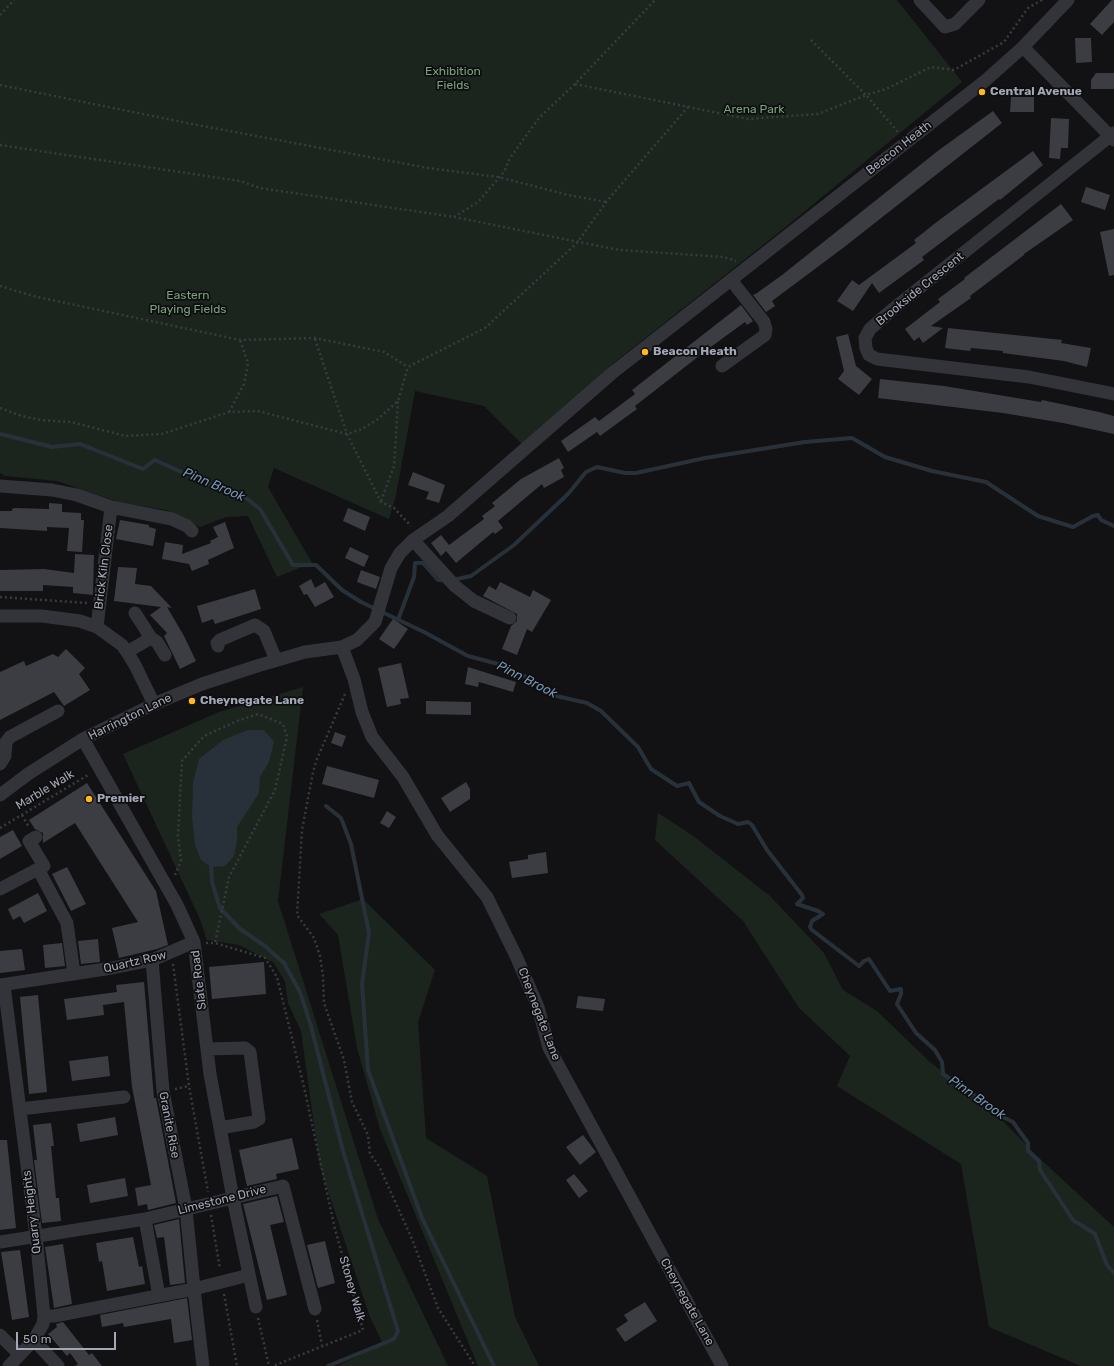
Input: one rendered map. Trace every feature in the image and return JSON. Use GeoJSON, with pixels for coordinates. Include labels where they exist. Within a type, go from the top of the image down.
{"type":"FeatureCollection","features":[{"type":"Feature","properties":{"kind":"street"},"geometry":{"type":"LineString","coordinates":[[920,0],[945,27],[955,24],[979,0]]}},
{"type":"Feature","properties":{"kind":"street","name":"Beacon Heath"},"geometry":{"type":"LineString","coordinates":[[342,647],[357,640],[369,631],[375,622],[391,568],[400,553],[415,538],[448,516],[612,374],[986,80],[1023,47],[1068,0]]}},
{"type":"Feature","properties":{"kind":"street"},"geometry":{"type":"LineString","coordinates":[[1023,47],[1066,93],[1113,136]]}},
{"type":"Feature","properties":{"kind":"street","name":"Brookside Crescent"},"geometry":{"type":"LineString","coordinates":[[1113,136],[893,309],[870,329],[865,338],[866,348],[869,355],[877,359],[1029,377],[1114,394]]}},
{"type":"Feature","properties":{"kind":"street"},"geometry":{"type":"LineString","coordinates":[[722,366],[765,335],[766,329],[764,322],[731,280]]}},
{"type":"Feature","properties":{"kind":"street","name":"Brick Kiln Close"},"geometry":{"type":"LineString","coordinates":[[0,486],[52,490],[77,495],[111,507],[172,519],[187,526],[192,531]]}},
{"type":"Feature","properties":{"kind":"street","name":"Brick Kiln Close"},"geometry":{"type":"LineString","coordinates":[[97,627],[111,507]]}},
{"type":"Feature","properties":{"kind":"street"},"geometry":{"type":"LineString","coordinates":[[415,538],[451,581],[474,601],[510,618]]}},
{"type":"Feature","properties":{"kind":"street"},"geometry":{"type":"LineString","coordinates":[[135,613],[151,638],[157,642],[166,655]]}},
{"type":"Feature","properties":{"kind":"street"},"geometry":{"type":"LineString","coordinates":[[0,616],[42,616],[80,622],[97,627],[122,645],[128,652],[136,665],[154,704]]}},
{"type":"Feature","properties":{"kind":"street"},"geometry":{"type":"LineString","coordinates":[[218,646],[217,643],[220,640],[255,625],[264,631],[276,660]]}},
{"type":"Feature","properties":{"kind":"street"},"geometry":{"type":"LineString","coordinates":[[128,652],[151,638]]}},
{"type":"Feature","properties":{"kind":"street","name":"Harrington Lane"},"geometry":{"type":"LineString","coordinates":[[0,795],[28,774],[83,739],[154,704],[202,684],[276,660],[306,652],[342,647]]}},
{"type":"Feature","properties":{"kind":"street","name":"Cheynegate Lane"},"geometry":{"type":"LineString","coordinates":[[342,647],[354,679],[362,712],[372,737],[403,777],[437,835],[487,897],[516,956],[538,1007],[549,1048],[722,1366]]}},
{"type":"Feature","properties":{"kind":"street"},"geometry":{"type":"LineString","coordinates":[[0,764],[5,756],[6,742],[10,737],[58,711]]}},
{"type":"Feature","properties":{"kind":"street","name":"Slate Road"},"geometry":{"type":"LineString","coordinates":[[83,739],[169,890],[194,942],[220,1128],[233,1198]]}},
{"type":"Feature","properties":{"kind":"street"},"geometry":{"type":"LineString","coordinates":[[0,889],[44,866],[29,841],[36,837]]}},
{"type":"Feature","properties":{"kind":"street"},"geometry":{"type":"LineString","coordinates":[[38,869],[67,923],[74,974]]}},
{"type":"Feature","properties":{"kind":"street","name":"Quartz Row"},"geometry":{"type":"LineString","coordinates":[[2,985],[152,960],[172,953],[194,942]]}},
{"type":"Feature","properties":{"kind":"street","name":"Granite Rise"},"geometry":{"type":"LineString","coordinates":[[152,960],[162,1091],[186,1209],[194,1289]]}},
{"type":"Feature","properties":{"kind":"street","name":"Quarry Heights"},"geometry":{"type":"LineString","coordinates":[[2,985],[20,1109],[36,1236],[44,1316],[43,1324],[34,1340],[9,1366]]}},
{"type":"Feature","properties":{"kind":"street"},"geometry":{"type":"LineString","coordinates":[[208,1049],[245,1048],[250,1052],[259,1119],[254,1122],[220,1128]]}},
{"type":"Feature","properties":{"kind":"street"},"geometry":{"type":"LineString","coordinates":[[20,1109],[124,1097]]}},
{"type":"Feature","properties":{"kind":"street","name":"Limestone Drive"},"geometry":{"type":"LineString","coordinates":[[0,1242],[145,1219],[283,1186],[315,1309]]}},
{"type":"Feature","properties":{"kind":"street"},"geometry":{"type":"LineString","coordinates":[[233,1198],[256,1307]]}},
{"type":"Feature","properties":{"kind":"street"},"geometry":{"type":"LineString","coordinates":[[145,1219],[160,1296]]}},
{"type":"Feature","properties":{"kind":"street"},"geometry":{"type":"LineString","coordinates":[[44,1316],[54,1316],[160,1296],[249,1275]]}},
{"type":"Feature","properties":{"kind":"street"},"geometry":{"type":"LineString","coordinates":[[194,1289],[203,1366]]}},
{"type":"Feature","properties":{"kind":"street"},"geometry":{"type":"LineString","coordinates":[[0,1336],[20,1355]]}},
{"type":"Feature","properties":{"kind":"street"},"geometry":{"type":"LineString","coordinates":[[34,1340],[58,1366]]}},
{"type":"Feature","properties":{"kind":"path"},"geometry":{"type":"LineString","coordinates":[[0,15],[14,0]]}},
{"type":"Feature","properties":{"kind":"path"},"geometry":{"type":"LineString","coordinates":[[454,217],[478,202],[498,177],[539,118],[575,84],[655,0]]}},
{"type":"Feature","properties":{"kind":"path"},"geometry":{"type":"LineString","coordinates":[[575,84],[748,119],[818,114],[866,95],[886,90],[931,66],[954,70],[1004,42],[1028,8],[1042,0]]}},
{"type":"Feature","properties":{"kind":"path"},"geometry":{"type":"LineString","coordinates":[[811,40],[866,95],[906,142]]}},
{"type":"Feature","properties":{"kind":"path"},"geometry":{"type":"LineString","coordinates":[[0,85],[192,124],[428,168],[498,177],[568,195],[606,202]]}},
{"type":"Feature","properties":{"kind":"path"},"geometry":{"type":"LineString","coordinates":[[381,502],[394,466],[398,401],[408,367],[485,328],[577,243],[606,202],[688,107]]}},
{"type":"Feature","properties":{"kind":"path"},"geometry":{"type":"LineString","coordinates":[[0,145],[240,181],[260,188],[454,217],[577,243],[619,250],[724,257],[750,266]]}},
{"type":"Feature","properties":{"kind":"path"},"geometry":{"type":"LineString","coordinates":[[0,286],[33,296],[240,340],[315,338],[384,352],[408,367]]}},
{"type":"Feature","properties":{"kind":"path"},"geometry":{"type":"LineString","coordinates":[[315,338],[329,376],[347,434],[381,502],[394,508],[406,520],[415,538]]}},
{"type":"Feature","properties":{"kind":"path"},"geometry":{"type":"LineString","coordinates":[[228,412],[244,384],[248,363],[240,340]]}},
{"type":"Feature","properties":{"kind":"path"},"geometry":{"type":"LineString","coordinates":[[0,408],[28,417],[71,422],[125,436],[162,434],[228,412],[258,411],[347,434],[362,429],[373,422],[398,401]]}},
{"type":"Feature","properties":{"kind":"path"},"geometry":{"type":"LineString","coordinates":[[0,597],[100,605]]}},
{"type":"Feature","properties":{"kind":"path"},"geometry":{"type":"LineString","coordinates":[[354,679],[337,708],[313,772],[302,830],[298,915],[314,938],[320,956],[323,976],[324,1003],[344,1060],[352,1102],[368,1135],[370,1154],[379,1166],[412,1239],[438,1308],[475,1366]]}},
{"type":"Feature","properties":{"kind":"path"},"geometry":{"type":"LineString","coordinates":[[169,890],[181,861],[178,836],[182,761],[204,736],[238,721],[258,714],[282,724],[287,737],[275,790],[230,877],[215,943],[194,942]]}},
{"type":"Feature","properties":{"kind":"path","name":"Marble Walk"},"geometry":{"type":"LineString","coordinates":[[0,828],[100,768]]}},
{"type":"Feature","properties":{"kind":"path","name":"Stoney Walk"},"geometry":{"type":"LineString","coordinates":[[215,943],[265,958],[277,977],[304,1087],[335,1229],[363,1330],[322,1345],[274,1366]]}},
{"type":"Feature","properties":{"kind":"path"},"geometry":{"type":"LineString","coordinates":[[172,953],[189,1086],[237,1366]]}},
{"type":"Feature","properties":{"kind":"path"},"geometry":{"type":"LineString","coordinates":[[124,1097],[162,1091]]}},
{"type":"Feature","properties":{"kind":"path"},"geometry":{"type":"LineString","coordinates":[[114,1264],[152,1258]]}},
{"type":"Feature","properties":{"kind":"path"},"geometry":{"type":"LineString","coordinates":[[256,1307],[269,1366]]}},
{"type":"Feature","properties":{"kind":"path"},"geometry":{"type":"LineString","coordinates":[[315,1309],[322,1345]]}},
{"type":"Feature","properties":{"kind":"green space"},"geometry":{"type":"Polygon","coordinates":[[[0,0],[897,0],[962,82],[782,230],[615,362],[522,444],[484,406],[415,391],[396,495],[389,519],[274,468],[268,487],[312,563],[277,577],[248,516],[226,517],[200,527],[166,510],[118,502],[57,481],[5,476],[0,473],[0,0]]]}},
{"type":"Feature","properties":{"kind":"green space"},"geometry":{"type":"Polygon","coordinates":[[[303,687],[278,901],[378,1219],[448,1366],[337,1366],[383,1344],[370,1317],[320,1167],[301,1031],[288,1003],[285,982],[274,963],[239,945],[207,940],[199,917],[123,754],[219,712],[303,687]]]}},
{"type":"Feature","properties":{"kind":"green space"},"geometry":{"type":"Polygon","coordinates":[[[658,813],[692,835],[770,896],[824,953],[843,990],[877,1011],[930,1062],[999,1117],[1037,1156],[1114,1227],[1114,1366],[1081,1366],[989,1327],[961,1164],[837,1086],[850,1056],[799,1008],[743,921],[655,840],[658,813]]]}},
{"type":"Feature","properties":{"kind":"green space"},"geometry":{"type":"Polygon","coordinates":[[[363,899],[435,970],[418,1022],[426,1138],[487,1176],[515,1317],[539,1366],[478,1366],[380,1129],[357,1048],[338,935],[319,914],[363,899]]]}},
{"type":"Feature","properties":{"kind":"shaded area"},"geometry":{"type":"Polygon","coordinates":[[[248,730],[264,730],[274,742],[269,762],[260,777],[259,793],[237,827],[237,840],[234,856],[225,866],[211,867],[201,860],[195,845],[192,817],[193,783],[199,759],[223,740],[248,730]]]}},
{"type":"Feature","properties":{"kind":"building"},"geometry":{"type":"Polygon","coordinates":[[[1112,0],[1114,0],[1114,22],[1102,35],[1090,24],[1112,0]]]}},
{"type":"Feature","properties":{"kind":"building"},"geometry":{"type":"Polygon","coordinates":[[[1075,38],[1091,38],[1092,62],[1076,63],[1075,38]]]}},
{"type":"Feature","properties":{"kind":"building"},"geometry":{"type":"Polygon","coordinates":[[[1096,73],[1114,73],[1114,89],[1091,89],[1091,80],[1096,73]]]}},
{"type":"Feature","properties":{"kind":"building"},"geometry":{"type":"Polygon","coordinates":[[[1011,97],[1034,97],[1034,112],[1010,112],[1011,97]]]}},
{"type":"Feature","properties":{"kind":"building"},"geometry":{"type":"Polygon","coordinates":[[[993,111],[1002,123],[843,248],[772,301],[775,306],[766,312],[753,295],[782,275],[939,150],[993,111]]]}},
{"type":"Feature","properties":{"kind":"building"},"geometry":{"type":"Polygon","coordinates":[[[1051,118],[1069,119],[1068,148],[1061,148],[1060,159],[1049,158],[1051,118]]]}},
{"type":"Feature","properties":{"kind":"building"},"geometry":{"type":"Polygon","coordinates":[[[1033,151],[1043,165],[1000,200],[999,199],[922,257],[924,260],[879,293],[872,283],[853,311],[837,301],[852,280],[859,285],[916,243],[914,240],[938,221],[1033,151]]]}},
{"type":"Feature","properties":{"kind":"building"},"geometry":{"type":"Polygon","coordinates":[[[1086,187],[1110,195],[1105,210],[1081,202],[1086,187]]]}},
{"type":"Feature","properties":{"kind":"building"},"geometry":{"type":"Polygon","coordinates":[[[1061,204],[1073,220],[1024,254],[970,296],[971,298],[931,326],[943,328],[923,343],[919,337],[914,341],[905,329],[940,302],[938,299],[965,279],[964,278],[1061,204]]]}},
{"type":"Feature","properties":{"kind":"building"},"geometry":{"type":"Polygon","coordinates":[[[1114,229],[1114,275],[1109,276],[1100,232],[1114,229]]]}},
{"type":"Feature","properties":{"kind":"building"},"geometry":{"type":"Polygon","coordinates":[[[741,305],[753,321],[747,325],[745,322],[708,349],[635,406],[637,409],[600,436],[597,432],[568,452],[561,441],[595,417],[599,421],[635,394],[632,390],[741,305]]]}},
{"type":"Feature","properties":{"kind":"building"},"geometry":{"type":"Polygon","coordinates":[[[948,328],[1062,340],[1061,343],[1091,348],[1087,367],[1064,361],[1003,353],[1003,351],[971,348],[970,351],[945,348],[948,328]]]}},
{"type":"Feature","properties":{"kind":"building"},"geometry":{"type":"Polygon","coordinates":[[[848,334],[856,366],[872,379],[859,395],[838,379],[844,371],[836,337],[848,334]]]}},
{"type":"Feature","properties":{"kind":"building"},"geometry":{"type":"Polygon","coordinates":[[[880,379],[944,386],[1041,402],[1042,400],[1099,412],[1114,416],[1114,434],[1063,423],[1003,413],[878,398],[880,379]]]}},
{"type":"Feature","properties":{"kind":"building"},"geometry":{"type":"Polygon","coordinates":[[[559,458],[564,468],[561,470],[564,477],[544,488],[542,484],[498,521],[503,528],[495,534],[493,532],[456,563],[446,551],[441,556],[431,543],[441,535],[449,545],[484,519],[482,516],[495,506],[492,503],[521,479],[559,458]]]}},
{"type":"Feature","properties":{"kind":"building"},"geometry":{"type":"Polygon","coordinates":[[[413,472],[445,485],[439,503],[426,499],[429,492],[408,485],[413,472]]]}},
{"type":"Feature","properties":{"kind":"building"},"geometry":{"type":"Polygon","coordinates":[[[49,503],[62,504],[62,512],[81,513],[81,520],[84,520],[82,552],[67,551],[69,528],[47,527],[47,531],[0,528],[0,511],[12,511],[12,509],[15,508],[49,509],[49,503]]]}},
{"type":"Feature","properties":{"kind":"building"},"geometry":{"type":"Polygon","coordinates":[[[348,508],[370,517],[365,531],[343,521],[348,508]]]}},
{"type":"Feature","properties":{"kind":"building"},"geometry":{"type":"Polygon","coordinates":[[[120,520],[149,525],[149,527],[156,529],[153,546],[116,539],[120,520]]]}},
{"type":"Feature","properties":{"kind":"building"},"geometry":{"type":"Polygon","coordinates":[[[225,522],[234,548],[208,560],[209,564],[192,571],[189,564],[162,559],[165,542],[183,545],[182,554],[211,543],[210,541],[218,537],[213,527],[225,522]]]}},
{"type":"Feature","properties":{"kind":"building"},"geometry":{"type":"Polygon","coordinates":[[[350,547],[369,556],[364,567],[345,558],[350,547]]]}},
{"type":"Feature","properties":{"kind":"building"},"geometry":{"type":"Polygon","coordinates":[[[75,554],[94,555],[93,595],[73,593],[73,587],[43,585],[43,591],[0,591],[0,570],[44,569],[74,573],[75,554]]]}},
{"type":"Feature","properties":{"kind":"building"},"geometry":{"type":"Polygon","coordinates":[[[118,567],[137,568],[135,584],[151,586],[172,608],[167,607],[184,636],[196,661],[180,669],[164,636],[167,633],[150,615],[161,607],[114,601],[118,567]]]}},
{"type":"Feature","properties":{"kind":"building"},"geometry":{"type":"Polygon","coordinates":[[[361,570],[380,577],[376,589],[357,582],[361,570]]]}},
{"type":"Feature","properties":{"kind":"building"},"geometry":{"type":"Polygon","coordinates":[[[311,579],[315,588],[325,582],[334,597],[315,607],[307,594],[304,595],[299,586],[311,579]]]}},
{"type":"Feature","properties":{"kind":"building"},"geometry":{"type":"Polygon","coordinates":[[[500,582],[530,597],[533,590],[551,600],[532,632],[527,629],[517,655],[502,649],[511,626],[517,621],[517,614],[483,596],[489,586],[496,590],[500,582]]]}},
{"type":"Feature","properties":{"kind":"building"},"geometry":{"type":"Polygon","coordinates":[[[255,589],[261,609],[215,624],[213,619],[202,623],[197,606],[255,589]]]}},
{"type":"Feature","properties":{"kind":"building"},"geometry":{"type":"Polygon","coordinates":[[[393,619],[408,629],[394,649],[379,639],[393,619]]]}},
{"type":"Feature","properties":{"kind":"building"},"geometry":{"type":"Polygon","coordinates":[[[66,649],[85,668],[79,674],[90,690],[64,706],[54,692],[0,720],[0,672],[24,661],[26,666],[53,654],[58,657],[66,649]]]}},
{"type":"Feature","properties":{"kind":"building"},"geometry":{"type":"Polygon","coordinates":[[[401,663],[409,698],[400,699],[401,704],[387,707],[378,668],[401,663]]]}},
{"type":"Feature","properties":{"kind":"building"},"geometry":{"type":"Polygon","coordinates":[[[468,667],[516,682],[513,692],[479,682],[478,687],[465,684],[468,667]]]}},
{"type":"Feature","properties":{"kind":"building"},"geometry":{"type":"Polygon","coordinates":[[[426,701],[471,702],[471,715],[426,714],[426,701]]]}},
{"type":"Feature","properties":{"kind":"building"},"geometry":{"type":"Polygon","coordinates":[[[335,732],[346,736],[342,747],[331,743],[335,732]]]}},
{"type":"Feature","properties":{"kind":"building"},"geometry":{"type":"Polygon","coordinates":[[[327,766],[379,780],[374,798],[322,784],[327,766]]]}},
{"type":"Feature","properties":{"kind":"building"},"geometry":{"type":"Polygon","coordinates":[[[466,782],[470,789],[470,799],[450,812],[441,798],[466,782]]]}},
{"type":"Feature","properties":{"kind":"building"},"geometry":{"type":"Polygon","coordinates":[[[87,783],[156,891],[168,945],[119,958],[112,928],[138,922],[75,823],[43,843],[43,833],[35,829],[29,820],[87,783]]]}},
{"type":"Feature","properties":{"kind":"building"},"geometry":{"type":"Polygon","coordinates":[[[387,811],[396,817],[389,828],[380,823],[387,811]]]}},
{"type":"Feature","properties":{"kind":"building"},"geometry":{"type":"Polygon","coordinates":[[[13,830],[22,846],[0,859],[0,837],[13,830]]]}},
{"type":"Feature","properties":{"kind":"building"},"geometry":{"type":"Polygon","coordinates":[[[546,852],[548,873],[512,878],[509,862],[528,859],[528,855],[546,852]]]}},
{"type":"Feature","properties":{"kind":"building"},"geometry":{"type":"Polygon","coordinates":[[[67,867],[86,904],[71,911],[52,874],[67,867]]]}},
{"type":"Feature","properties":{"kind":"building"},"geometry":{"type":"Polygon","coordinates":[[[38,893],[47,911],[24,923],[20,916],[13,920],[8,909],[38,893]]]}},
{"type":"Feature","properties":{"kind":"building"},"geometry":{"type":"Polygon","coordinates":[[[98,939],[100,962],[81,964],[78,941],[98,939]]]}},
{"type":"Feature","properties":{"kind":"building"},"geometry":{"type":"Polygon","coordinates":[[[62,943],[65,966],[45,968],[43,945],[62,943]]]}},
{"type":"Feature","properties":{"kind":"building"},"geometry":{"type":"Polygon","coordinates":[[[22,949],[25,970],[0,973],[0,951],[22,949]]]}},
{"type":"Feature","properties":{"kind":"building"},"geometry":{"type":"Polygon","coordinates":[[[264,962],[266,994],[212,999],[209,967],[264,962]]]}},
{"type":"Feature","properties":{"kind":"building"},"geometry":{"type":"Polygon","coordinates":[[[144,982],[154,1098],[156,1098],[176,1203],[148,1210],[147,1204],[138,1206],[135,1188],[151,1185],[132,1087],[124,1002],[103,1005],[104,1015],[67,1020],[64,999],[117,992],[116,985],[144,982]]]}},
{"type":"Feature","properties":{"kind":"building"},"geometry":{"type":"Polygon","coordinates":[[[38,995],[47,1092],[29,1094],[20,997],[38,995]]]}},
{"type":"Feature","properties":{"kind":"building"},"geometry":{"type":"Polygon","coordinates":[[[578,996],[605,999],[603,1011],[576,1008],[578,996]]]}},
{"type":"Feature","properties":{"kind":"building"},"geometry":{"type":"Polygon","coordinates":[[[108,1056],[110,1076],[72,1081],[69,1061],[108,1056]]]}},
{"type":"Feature","properties":{"kind":"building"},"geometry":{"type":"Polygon","coordinates":[[[115,1117],[118,1135],[80,1142],[77,1124],[115,1117]]]}},
{"type":"Feature","properties":{"kind":"building"},"geometry":{"type":"Polygon","coordinates":[[[51,1123],[54,1146],[51,1146],[56,1198],[59,1198],[61,1221],[42,1223],[34,1160],[37,1160],[33,1125],[51,1123]]]}},
{"type":"Feature","properties":{"kind":"building"},"geometry":{"type":"Polygon","coordinates":[[[583,1135],[596,1152],[580,1165],[566,1147],[583,1135]]]}},
{"type":"Feature","properties":{"kind":"building"},"geometry":{"type":"Polygon","coordinates":[[[292,1138],[299,1169],[276,1174],[277,1179],[247,1186],[239,1150],[292,1138]]]}},
{"type":"Feature","properties":{"kind":"building"},"geometry":{"type":"Polygon","coordinates":[[[0,1140],[7,1140],[16,1228],[0,1230],[0,1140]]]}},
{"type":"Feature","properties":{"kind":"building"},"geometry":{"type":"Polygon","coordinates":[[[574,1174],[588,1191],[579,1198],[566,1180],[574,1174]]]}},
{"type":"Feature","properties":{"kind":"building"},"geometry":{"type":"Polygon","coordinates":[[[125,1178],[128,1196],[90,1203],[87,1185],[125,1178]]]}},
{"type":"Feature","properties":{"kind":"building"},"geometry":{"type":"Polygon","coordinates":[[[277,1196],[284,1222],[270,1225],[287,1295],[267,1300],[243,1204],[277,1196]]]}},
{"type":"Feature","properties":{"kind":"building"},"geometry":{"type":"Polygon","coordinates":[[[179,1219],[185,1283],[170,1285],[164,1237],[157,1238],[154,1225],[179,1219]]]}},
{"type":"Feature","properties":{"kind":"building"},"geometry":{"type":"Polygon","coordinates":[[[133,1237],[139,1267],[142,1266],[145,1284],[107,1291],[102,1261],[99,1262],[96,1243],[133,1237]]]}},
{"type":"Feature","properties":{"kind":"building"},"geometry":{"type":"Polygon","coordinates":[[[325,1241],[335,1283],[318,1288],[307,1245],[325,1241]]]}},
{"type":"Feature","properties":{"kind":"building"},"geometry":{"type":"Polygon","coordinates":[[[63,1244],[72,1304],[54,1308],[45,1247],[63,1244]]]}},
{"type":"Feature","properties":{"kind":"building"},"geometry":{"type":"Polygon","coordinates":[[[20,1250],[29,1317],[12,1320],[1,1252],[20,1250]]]}},
{"type":"Feature","properties":{"kind":"building"},"geometry":{"type":"Polygon","coordinates":[[[187,1298],[192,1340],[174,1343],[171,1319],[124,1327],[123,1323],[102,1327],[100,1315],[187,1298]]]}},
{"type":"Feature","properties":{"kind":"building"},"geometry":{"type":"Polygon","coordinates":[[[645,1302],[657,1321],[625,1342],[616,1329],[628,1321],[624,1315],[645,1302]]]}},
{"type":"Feature","properties":{"kind":"building"},"geometry":{"type":"Polygon","coordinates":[[[63,1322],[89,1355],[92,1353],[102,1366],[75,1366],[78,1364],[70,1353],[67,1356],[48,1334],[57,1327],[56,1324],[63,1322]]]}},
{"type":"Feature","properties":{"kind":"waterway","name":"Pinn Brook"},"geometry":{"type":"LineString","coordinates":[[0,434],[52,447],[80,444],[143,469],[155,460],[206,483],[245,497],[260,509],[293,565],[316,565],[342,590],[361,602],[424,632],[468,656],[502,665],[528,678],[552,695],[587,703],[601,711],[638,747],[651,769],[677,786],[689,783],[699,802],[720,816],[738,824],[748,822],[752,825],[767,850],[802,895],[803,898],[797,904],[823,914],[812,921],[810,927],[812,930],[859,966],[864,961],[869,959],[890,991],[901,989],[901,994],[897,1004],[916,1033],[935,1050],[942,1062],[943,1074],[984,1102],[1001,1116],[1013,1122],[1028,1143],[1028,1151],[1039,1161],[1040,1170],[1073,1220],[1095,1234],[1107,1265],[1114,1273]]}},
{"type":"Feature","properties":{"kind":"waterway"},"geometry":{"type":"LineString","coordinates":[[453,580],[471,576],[514,545],[568,494],[586,472],[597,467],[625,473],[636,473],[705,458],[805,442],[852,438],[885,457],[932,471],[986,482],[1038,516],[1073,527],[1093,516],[1098,515],[1101,520],[1114,526]]}},
{"type":"Feature","properties":{"kind":"waterway"},"geometry":{"type":"LineString","coordinates":[[398,620],[414,577],[415,563],[423,563],[438,580],[446,580]]}},
{"type":"Feature","properties":{"kind":"waterway"},"geometry":{"type":"LineString","coordinates":[[326,806],[341,818],[351,844],[369,933],[362,984],[368,1070],[422,1218],[494,1366]]}},
{"type":"Feature","properties":{"kind":"waterway"},"geometry":{"type":"LineString","coordinates":[[211,867],[212,882],[220,908],[240,929],[265,946],[284,963],[300,992],[311,1026],[343,1151],[398,1331],[394,1339],[328,1366]]}},
{"type":"Feature","properties":{"kind":"place","name":"Central Avenue"},"geometry":{"type":"Point","coordinates":[982,92]}},
{"type":"Feature","properties":{"kind":"place","name":"Beacon Heath"},"geometry":{"type":"Point","coordinates":[645,352]}},
{"type":"Feature","properties":{"kind":"place","name":"Cheynegate Lane"},"geometry":{"type":"Point","coordinates":[192,701]}},
{"type":"Feature","properties":{"kind":"place","name":"Premier"},"geometry":{"type":"Point","coordinates":[89,799]}},
{"type":"Feature","properties":{"kind":"park label","name":"Exhibition Fields"},"geometry":{"type":"Point","coordinates":[453,79]}},
{"type":"Feature","properties":{"kind":"park label","name":"Arena Park"},"geometry":{"type":"Point","coordinates":[754,110]}},
{"type":"Feature","properties":{"kind":"park label","name":"Eastern Playing Fields"},"geometry":{"type":"Point","coordinates":[188,303]}}]}
